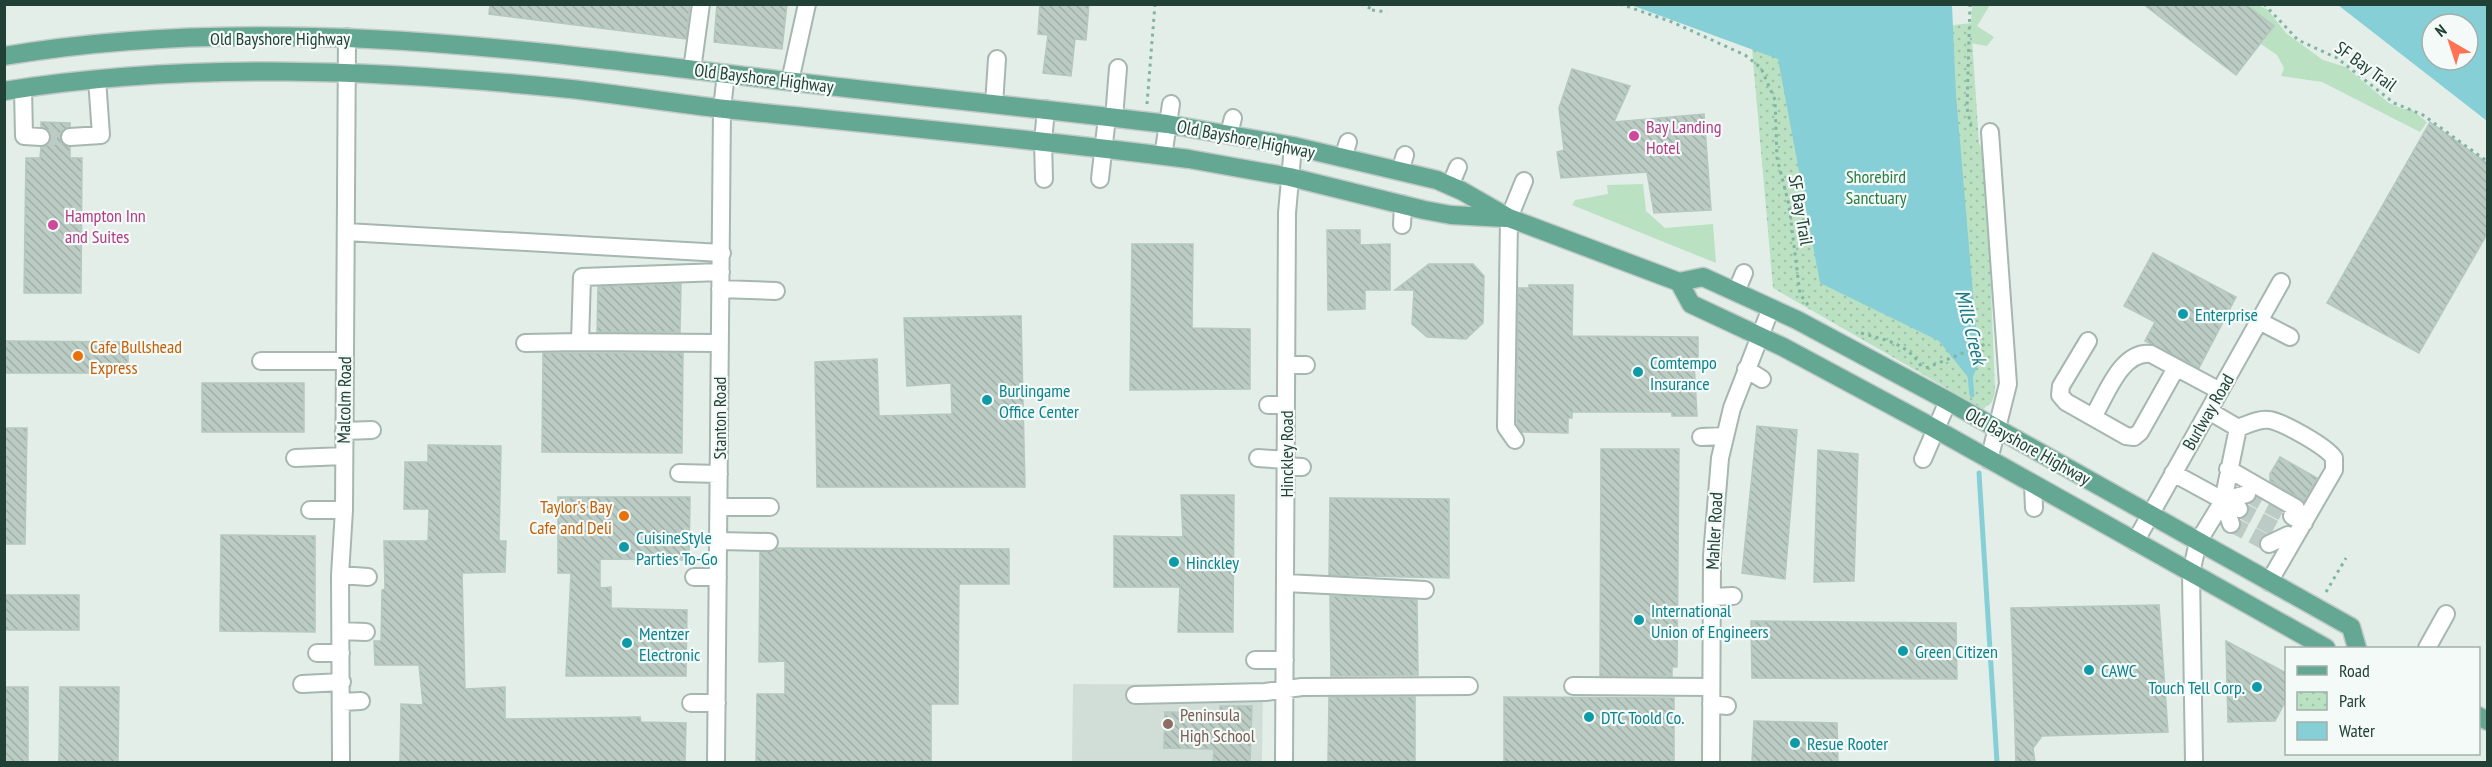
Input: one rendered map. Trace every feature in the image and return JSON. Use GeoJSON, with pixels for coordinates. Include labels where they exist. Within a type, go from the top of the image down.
{"type":"FeatureCollection","features":[{"type":"Feature","properties":{"kind":"main road","name":"Old Bayshore Highway"},"geometry":{"type":"LineString","coordinates":[[4,56],[72,47],[176,39],[347,38],[502,48],[1167,124],[1231,126],[1293,146],[1346,150],[1403,163],[1509,218],[1679,282],[1703,277],[1771,308],[1948,401],[2351,627],[2357,647]]}},
{"type":"Feature","properties":{"kind":"main road","name":"Old Bayshore Highway"},"geometry":{"type":"LineString","coordinates":[[4,91],[97,79],[199,73],[347,72],[573,90],[1162,156],[1290,177],[1451,215],[1509,218]]}},
{"type":"Feature","properties":{"kind":"main road","name":"Old Bayshore Highway"},"geometry":{"type":"LineString","coordinates":[[1679,282],[1691,303],[1760,336],[1937,430],[2324,647]]}},
{"type":"Feature","properties":{"kind":"street"},"geometry":{"type":"LineString","coordinates":[[692,70],[701,4]]}},
{"type":"Feature","properties":{"kind":"street"},"geometry":{"type":"LineString","coordinates":[[790,81],[807,4]]}},
{"type":"Feature","properties":{"kind":"street","name":"Malcolm Road"},"geometry":{"type":"LineString","coordinates":[[341,762],[340,575],[344,510],[347,38]]}},
{"type":"Feature","properties":{"kind":"street"},"geometry":{"type":"LineString","coordinates":[[994,104],[997,59]]}},
{"type":"Feature","properties":{"kind":"street"},"geometry":{"type":"LineString","coordinates":[[1100,179],[1102,149],[1118,68]]}},
{"type":"Feature","properties":{"kind":"street","name":"Stanton Road"},"geometry":{"type":"LineString","coordinates":[[716,762],[722,108],[726,74]]}},
{"type":"Feature","properties":{"kind":"street"},"geometry":{"type":"LineString","coordinates":[[70,137],[101,135],[97,79]]}},
{"type":"Feature","properties":{"kind":"street"},"geometry":{"type":"LineString","coordinates":[[23,88],[24,136],[41,136]]}},
{"type":"Feature","properties":{"kind":"street"},"geometry":{"type":"LineString","coordinates":[[1162,156],[1171,104]]}},
{"type":"Feature","properties":{"kind":"street"},"geometry":{"type":"LineString","coordinates":[[1044,179],[1043,142],[1046,109]]}},
{"type":"Feature","properties":{"kind":"street"},"geometry":{"type":"LineString","coordinates":[[1989,460],[2008,384],[1990,132]]}},
{"type":"Feature","properties":{"kind":"street","name":"Hinckley Road"},"geometry":{"type":"LineString","coordinates":[[1284,762],[1286,583],[1292,413],[1287,365],[1287,213],[1293,146]]}},
{"type":"Feature","properties":{"kind":"street"},"geometry":{"type":"LineString","coordinates":[[1450,186],[1458,167]]}},
{"type":"Feature","properties":{"kind":"street"},"geometry":{"type":"LineString","coordinates":[[1515,441],[1506,426],[1509,218],[1524,181]]}},
{"type":"Feature","properties":{"kind":"street"},"geometry":{"type":"LineString","coordinates":[[1402,225],[1403,204]]}},
{"type":"Feature","properties":{"kind":"street"},"geometry":{"type":"LineString","coordinates":[[346,232],[722,253]]}},
{"type":"Feature","properties":{"kind":"street"},"geometry":{"type":"LineString","coordinates":[[1736,292],[1744,273]]}},
{"type":"Feature","properties":{"kind":"street"},"geometry":{"type":"LineString","coordinates":[[580,342],[582,276],[721,280],[776,291]]}},
{"type":"Feature","properties":{"kind":"street","name":"Burlway Road"},"geometry":{"type":"LineString","coordinates":[[2135,542],[2281,282]]}},
{"type":"Feature","properties":{"kind":"street","name":"Mahler Road"},"geometry":{"type":"LineString","coordinates":[[1711,762],[1719,705],[1711,687],[1714,510],[1719,458],[1746,369],[1771,308]]}},
{"type":"Feature","properties":{"kind":"street"},"geometry":{"type":"LineString","coordinates":[[2259,321],[2290,337]]}},
{"type":"Feature","properties":{"kind":"street"},"geometry":{"type":"LineString","coordinates":[[2088,341],[2061,386],[2060,395],[2066,402],[2126,436],[2138,435],[2176,368]]}},
{"type":"Feature","properties":{"kind":"street"},"geometry":{"type":"LineString","coordinates":[[525,343],[720,343]]}},
{"type":"Feature","properties":{"kind":"street"},"geometry":{"type":"LineString","coordinates":[[2093,417],[2125,364],[2136,355],[2151,354],[2220,391]]}},
{"type":"Feature","properties":{"kind":"street"},"geometry":{"type":"LineString","coordinates":[[261,361],[345,361]]}},
{"type":"Feature","properties":{"kind":"street"},"geometry":{"type":"LineString","coordinates":[[1287,365],[1306,365]]}},
{"type":"Feature","properties":{"kind":"street"},"geometry":{"type":"LineString","coordinates":[[1746,369],[1762,379]]}},
{"type":"Feature","properties":{"kind":"street"},"geometry":{"type":"LineString","coordinates":[[1923,459],[1948,401]]}},
{"type":"Feature","properties":{"kind":"street"},"geometry":{"type":"LineString","coordinates":[[1268,405],[1292,413]]}},
{"type":"Feature","properties":{"kind":"street"},"geometry":{"type":"LineString","coordinates":[[2209,411],[2238,428]]}},
{"type":"Feature","properties":{"kind":"street"},"geometry":{"type":"LineString","coordinates":[[2238,428],[2256,421],[2270,420],[2331,453],[2334,458],[2334,470],[2306,519],[2282,532],[2269,582]]}},
{"type":"Feature","properties":{"kind":"street"},"geometry":{"type":"LineString","coordinates":[[2194,762],[2191,573],[2198,542],[2223,500],[2238,428]]}},
{"type":"Feature","properties":{"kind":"street"},"geometry":{"type":"LineString","coordinates":[[344,431],[372,430]]}},
{"type":"Feature","properties":{"kind":"street"},"geometry":{"type":"LineString","coordinates":[[1701,437],[1725,436]]}},
{"type":"Feature","properties":{"kind":"street"},"geometry":{"type":"LineString","coordinates":[[295,458],[344,456]]}},
{"type":"Feature","properties":{"kind":"street"},"geometry":{"type":"LineString","coordinates":[[1258,458],[1291,464]]}},
{"type":"Feature","properties":{"kind":"street"},"geometry":{"type":"LineString","coordinates":[[2228,469],[2296,508],[2292,516],[2306,519]]}},
{"type":"Feature","properties":{"kind":"street"},"geometry":{"type":"LineString","coordinates":[[679,473],[719,474]]}},
{"type":"Feature","properties":{"kind":"street"},"geometry":{"type":"LineString","coordinates":[[2173,473],[2239,509]]}},
{"type":"Feature","properties":{"kind":"street"},"geometry":{"type":"LineString","coordinates":[[2033,484],[2034,508]]}},
{"type":"Feature","properties":{"kind":"street"},"geometry":{"type":"LineString","coordinates":[[719,507],[770,507]]}},
{"type":"Feature","properties":{"kind":"street"},"geometry":{"type":"LineString","coordinates":[[310,510],[344,510]]}},
{"type":"Feature","properties":{"kind":"street"},"geometry":{"type":"LineString","coordinates":[[718,541],[769,542]]}},
{"type":"Feature","properties":{"kind":"street"},"geometry":{"type":"LineString","coordinates":[[340,575],[368,577]]}},
{"type":"Feature","properties":{"kind":"street"},"geometry":{"type":"LineString","coordinates":[[694,577],[718,577]]}},
{"type":"Feature","properties":{"kind":"street"},"geometry":{"type":"LineString","coordinates":[[1286,583],[1425,590]]}},
{"type":"Feature","properties":{"kind":"street"},"geometry":{"type":"LineString","coordinates":[[1712,597],[1733,596]]}},
{"type":"Feature","properties":{"kind":"street"},"geometry":{"type":"LineString","coordinates":[[2428,647],[2446,614]]}},
{"type":"Feature","properties":{"kind":"street"},"geometry":{"type":"LineString","coordinates":[[341,630],[366,632]]}},
{"type":"Feature","properties":{"kind":"street"},"geometry":{"type":"LineString","coordinates":[[317,653],[342,653]]}},
{"type":"Feature","properties":{"kind":"street"},"geometry":{"type":"LineString","coordinates":[[1255,660],[1285,660]]}},
{"type":"Feature","properties":{"kind":"street"},"geometry":{"type":"LineString","coordinates":[[302,684],[342,682]]}},
{"type":"Feature","properties":{"kind":"street"},"geometry":{"type":"LineString","coordinates":[[1135,695],[1284,690],[1302,687],[1469,686]]}},
{"type":"Feature","properties":{"kind":"street"},"geometry":{"type":"LineString","coordinates":[[1573,686],[1711,687]]}},
{"type":"Feature","properties":{"kind":"street"},"geometry":{"type":"LineString","coordinates":[[342,702],[361,702]]}},
{"type":"Feature","properties":{"kind":"street"},"geometry":{"type":"LineString","coordinates":[[691,703],[717,703]]}},
{"type":"Feature","properties":{"kind":"path"},"geometry":{"type":"LineString","coordinates":[[1146,121],[1155,4]]}},
{"type":"Feature","properties":{"kind":"path"},"geometry":{"type":"LineString","coordinates":[[1361,4],[1372,10],[1387,12]]}},
{"type":"Feature","properties":{"kind":"path","name":"SF Bay Trail"},"geometry":{"type":"LineString","coordinates":[[1620,4],[1672,22],[1745,55],[1761,68],[1775,100],[1778,158],[1789,205],[1800,294],[1814,312]]}},
{"type":"Feature","properties":{"kind":"path","name":"SF Bay Trail"},"geometry":{"type":"LineString","coordinates":[[2264,4],[2298,40],[2337,58],[2394,103],[2423,115],[2487,162]]}},
{"type":"Feature","properties":{"kind":"path"},"geometry":{"type":"LineString","coordinates":[[1854,331],[1898,344],[1913,354],[1923,369],[1947,362],[1988,343]]}},
{"type":"Feature","properties":{"kind":"path"},"geometry":{"type":"LineString","coordinates":[[2323,596],[2346,558]]}},
{"type":"Feature","properties":{"kind":"shaded area","name":"Peninsula High School"},"geometry":{"type":"Polygon","coordinates":[[[1073,684],[1263,685],[1262,762],[1072,762],[1073,684]]]}},
{"type":"Feature","properties":{"kind":"green space"},"geometry":{"type":"Polygon","coordinates":[[[1972,5],[1990,5],[1977,26],[1994,37],[1987,46],[1970,43],[1972,5]]]}},
{"type":"Feature","properties":{"kind":"green space"},"geometry":{"type":"Polygon","coordinates":[[[2247,5],[2258,5],[2268,10],[2286,33],[2323,60],[2346,67],[2389,103],[2403,109],[2411,109],[2427,122],[2420,132],[2322,82],[2281,76],[2284,68],[2277,55],[2261,44],[2274,26],[2247,5]]]}},
{"type":"Feature","properties":{"kind":"green space","name":"Shorebird Sanctuary"},"geometry":{"type":"Polygon","coordinates":[[[1971,23],[1979,143],[1986,156],[1995,392],[1992,402],[1983,409],[1773,288],[1752,49],[1971,23]]]}},
{"type":"Feature","properties":{"kind":"green space"},"geometry":{"type":"Polygon","coordinates":[[[1643,184],[1646,211],[1665,228],[1713,224],[1716,263],[1572,205],[1575,200],[1608,194],[1607,185],[1643,184]]]}},
{"type":"Feature","properties":{"kind":"water","name":"Shorebird Sanctuary"},"geometry":{"type":"Polygon","coordinates":[[[1631,5],[1952,5],[1956,95],[1979,363],[1971,381],[1939,341],[1820,283],[1778,59],[1631,5]]]}},
{"type":"Feature","properties":{"kind":"water"},"geometry":{"type":"Polygon","coordinates":[[[2338,5],[2487,5],[2487,121],[2424,72],[2480,72],[2480,12],[2420,12],[2420,69],[2338,5]]]}},
{"type":"Feature","properties":{"kind":"building"},"geometry":{"type":"Polygon","coordinates":[[[490,4],[690,4],[686,39],[489,14],[490,4]]]}},
{"type":"Feature","properties":{"kind":"building"},"geometry":{"type":"Polygon","coordinates":[[[717,4],[787,4],[782,49],[714,42],[717,4]]]}},
{"type":"Feature","properties":{"kind":"building"},"geometry":{"type":"Polygon","coordinates":[[[1040,4],[1089,4],[1086,40],[1075,39],[1071,76],[1043,73],[1048,35],[1038,34],[1040,4]]]}},
{"type":"Feature","properties":{"kind":"building"},"geometry":{"type":"Polygon","coordinates":[[[2143,4],[2245,4],[2274,26],[2236,75],[2143,4]]]}},
{"type":"Feature","properties":{"kind":"building","name":"Bay Landing Hotel"},"geometry":{"type":"Polygon","coordinates":[[[1572,69],[1630,86],[1614,122],[1704,114],[1711,210],[1654,213],[1647,172],[1561,178],[1557,152],[1564,150],[1559,108],[1572,69]]]}},
{"type":"Feature","properties":{"kind":"building","name":"Hampton Inn and Suites"},"geometry":{"type":"Polygon","coordinates":[[[41,122],[70,123],[70,126],[61,132],[60,138],[62,143],[70,147],[70,158],[82,158],[81,293],[24,293],[26,158],[40,158],[41,147],[46,146],[51,138],[50,132],[41,126],[41,122]]]}},
{"type":"Feature","properties":{"kind":"building"},"geometry":{"type":"Polygon","coordinates":[[[2430,122],[2487,163],[2487,234],[2419,353],[2327,303],[2430,122]]]}},
{"type":"Feature","properties":{"kind":"building"},"geometry":{"type":"Polygon","coordinates":[[[1327,230],[1360,230],[1360,245],[1390,244],[1390,290],[1365,290],[1365,309],[1328,310],[1327,230]]]}},
{"type":"Feature","properties":{"kind":"building"},"geometry":{"type":"Polygon","coordinates":[[[1132,244],[1193,244],[1192,328],[1250,329],[1250,389],[1130,390],[1132,244]]]}},
{"type":"Feature","properties":{"kind":"building","name":"Enterprise"},"geometry":{"type":"Polygon","coordinates":[[[2153,253],[2236,297],[2199,368],[2145,341],[2155,322],[2124,306],[2153,253]]]}},
{"type":"Feature","properties":{"kind":"building"},"geometry":{"type":"Polygon","coordinates":[[[1429,264],[1473,264],[1484,276],[1483,323],[1466,339],[1427,337],[1412,324],[1414,290],[1395,290],[1429,264]]]}},
{"type":"Feature","properties":{"kind":"building"},"geometry":{"type":"Polygon","coordinates":[[[681,284],[680,332],[597,332],[598,287],[681,284]]]}},
{"type":"Feature","properties":{"kind":"building"},"geometry":{"type":"Polygon","coordinates":[[[1529,285],[1573,285],[1572,336],[1698,337],[1698,363],[1694,363],[1697,416],[1672,416],[1672,412],[1572,412],[1572,418],[1568,418],[1568,433],[1522,432],[1517,424],[1518,288],[1529,288],[1529,285]]]}},
{"type":"Feature","properties":{"kind":"building","name":"Burlingame Office Center"},"geometry":{"type":"Polygon","coordinates":[[[1021,316],[1025,487],[817,487],[815,362],[877,359],[879,416],[952,414],[951,383],[907,386],[904,318],[1021,316]]]}},
{"type":"Feature","properties":{"kind":"building"},"geometry":{"type":"Polygon","coordinates":[[[4,341],[128,342],[128,373],[4,373],[4,341]]]}},
{"type":"Feature","properties":{"kind":"building"},"geometry":{"type":"Polygon","coordinates":[[[543,353],[683,353],[682,453],[542,452],[543,353]]]}},
{"type":"Feature","properties":{"kind":"building"},"geometry":{"type":"Polygon","coordinates":[[[202,383],[304,383],[304,432],[202,432],[202,383]]]}},
{"type":"Feature","properties":{"kind":"building"},"geometry":{"type":"Polygon","coordinates":[[[1757,426],[1797,430],[1785,579],[1742,573],[1757,426]]]}},
{"type":"Feature","properties":{"kind":"building"},"geometry":{"type":"Polygon","coordinates":[[[4,428],[27,428],[25,544],[4,544],[4,428]]]}},
{"type":"Feature","properties":{"kind":"building"},"geometry":{"type":"Polygon","coordinates":[[[428,445],[501,446],[499,541],[506,541],[505,572],[462,573],[465,689],[505,687],[505,719],[640,717],[641,722],[686,723],[685,762],[400,762],[401,704],[423,705],[419,665],[375,665],[374,641],[381,641],[382,590],[385,589],[384,541],[428,541],[429,509],[404,509],[405,462],[428,462],[428,445]]]}},
{"type":"Feature","properties":{"kind":"building"},"geometry":{"type":"Polygon","coordinates":[[[1601,449],[1679,449],[1677,667],[1672,667],[1672,676],[1600,676],[1601,449]]]}},
{"type":"Feature","properties":{"kind":"building"},"geometry":{"type":"Polygon","coordinates":[[[1818,450],[1858,454],[1854,581],[1814,582],[1818,450]]]}},
{"type":"Feature","properties":{"kind":"building"},"geometry":{"type":"Polygon","coordinates":[[[2280,457],[2317,478],[2304,501],[2270,481],[2270,474],[2280,457]]]}},
{"type":"Feature","properties":{"kind":"building","name":"Hinckley"},"geometry":{"type":"Polygon","coordinates":[[[1181,495],[1234,495],[1233,632],[1178,632],[1180,587],[1114,587],[1114,536],[1183,537],[1181,495]]]}},
{"type":"Feature","properties":{"kind":"building"},"geometry":{"type":"Polygon","coordinates":[[[558,497],[690,497],[689,560],[600,559],[600,588],[611,587],[611,608],[687,610],[686,676],[566,676],[571,573],[558,573],[558,497]]]}},
{"type":"Feature","properties":{"kind":"building"},"geometry":{"type":"Polygon","coordinates":[[[1330,498],[1449,499],[1449,578],[1329,575],[1330,498]]]}},
{"type":"Feature","properties":{"kind":"building"},"geometry":{"type":"Polygon","coordinates":[[[221,535],[315,536],[315,632],[220,631],[221,535]]]}},
{"type":"Feature","properties":{"kind":"building"},"geometry":{"type":"Polygon","coordinates":[[[778,548],[1009,549],[1009,584],[959,584],[958,704],[931,704],[931,762],[756,762],[757,694],[785,694],[785,661],[759,662],[760,552],[774,551],[778,548]]]}},
{"type":"Feature","properties":{"kind":"building"},"geometry":{"type":"Polygon","coordinates":[[[4,595],[79,595],[79,630],[4,630],[4,595]]]}},
{"type":"Feature","properties":{"kind":"building"},"geometry":{"type":"Polygon","coordinates":[[[1330,596],[1417,600],[1418,675],[1331,676],[1330,596]]]}},
{"type":"Feature","properties":{"kind":"building","name":"CAWC"},"geometry":{"type":"Polygon","coordinates":[[[2159,605],[2168,732],[2042,736],[2033,748],[2035,762],[2016,762],[2011,608],[2159,605]]]}},
{"type":"Feature","properties":{"kind":"building"},"geometry":{"type":"Polygon","coordinates":[[[1751,621],[1956,623],[1957,679],[1752,678],[1751,621]]]}},
{"type":"Feature","properties":{"kind":"building","name":"Touch Tell Corp."},"geometry":{"type":"Polygon","coordinates":[[[2226,641],[2285,672],[2285,702],[2275,721],[2228,722],[2226,641]]]}},
{"type":"Feature","properties":{"kind":"building"},"geometry":{"type":"Polygon","coordinates":[[[4,687],[28,687],[28,762],[4,762],[4,687]]]}},
{"type":"Feature","properties":{"kind":"building"},"geometry":{"type":"Polygon","coordinates":[[[60,687],[119,687],[118,762],[59,762],[60,687]]]}},
{"type":"Feature","properties":{"kind":"building"},"geometry":{"type":"Polygon","coordinates":[[[1329,697],[1415,697],[1415,762],[1328,762],[1329,697]]]}},
{"type":"Feature","properties":{"kind":"building"},"geometry":{"type":"Polygon","coordinates":[[[1504,697],[1674,698],[1674,762],[1504,762],[1504,697]]]}},
{"type":"Feature","properties":{"kind":"building"},"geometry":{"type":"Polygon","coordinates":[[[1220,706],[1252,706],[1250,762],[1213,762],[1214,749],[1164,748],[1165,712],[1220,713],[1220,706]]]}},
{"type":"Feature","properties":{"kind":"building","name":"Resue Rooter"},"geometry":{"type":"Polygon","coordinates":[[[1754,721],[1837,723],[1838,762],[1752,762],[1754,721]]]}},
{"type":"Feature","properties":{"kind":"waterway","name":"Mills Creek"},"geometry":{"type":"LineString","coordinates":[[1970,375],[1972,395]]}},
{"type":"Feature","properties":{"kind":"waterway","name":"Mills Creek"},"geometry":{"type":"LineString","coordinates":[[1979,473],[1997,762]]}},
{"type":"Feature","properties":{"kind":"tunnel"},"geometry":{"type":"LineString","coordinates":[[41,137],[70,137]]}},
{"type":"Feature","properties":{"kind":"tunnel"},"geometry":{"type":"LineString","coordinates":[[2247,494],[2284,514]]}},
{"type":"Feature","properties":{"kind":"tunnel"},"geometry":{"type":"LineString","coordinates":[[2239,509],[2276,529]]}},
{"type":"Feature","properties":{"kind":"tunnel"},"geometry":{"type":"LineString","coordinates":[[2231,524],[2269,544]]}},
{"type":"Feature","properties":{"kind":"place","name":"Bay Landing Hotel"},"geometry":{"type":"Point","coordinates":[1634,136]}},
{"type":"Feature","properties":{"kind":"place","name":"Hampton Inn and Suites"},"geometry":{"type":"Point","coordinates":[53,225]}},
{"type":"Feature","properties":{"kind":"place","name":"Enterprise"},"geometry":{"type":"Point","coordinates":[2183,314]}},
{"type":"Feature","properties":{"kind":"place","name":"Cafe Bullshead Express"},"geometry":{"type":"Point","coordinates":[78,356]}},
{"type":"Feature","properties":{"kind":"place","name":"Comtempo Insurance"},"geometry":{"type":"Point","coordinates":[1638,372]}},
{"type":"Feature","properties":{"kind":"place","name":"Burlingame Office Center"},"geometry":{"type":"Point","coordinates":[987,400]}},
{"type":"Feature","properties":{"kind":"place","name":"Taylor's Bay Cafe and Deli"},"geometry":{"type":"Point","coordinates":[624,516]}},
{"type":"Feature","properties":{"kind":"place","name":"CuisineStyle Parties To-Go"},"geometry":{"type":"Point","coordinates":[624,547]}},
{"type":"Feature","properties":{"kind":"place","name":"Hinckley"},"geometry":{"type":"Point","coordinates":[1174,562]}},
{"type":"Feature","properties":{"kind":"place","name":"International Union of Engineers"},"geometry":{"type":"Point","coordinates":[1639,620]}},
{"type":"Feature","properties":{"kind":"place","name":"Mentzer Electronic"},"geometry":{"type":"Point","coordinates":[627,643]}},
{"type":"Feature","properties":{"kind":"place","name":"Green Citizen"},"geometry":{"type":"Point","coordinates":[1903,651]}},
{"type":"Feature","properties":{"kind":"place","name":"CAWC"},"geometry":{"type":"Point","coordinates":[2089,670]}},
{"type":"Feature","properties":{"kind":"place","name":"Touch Tell Corp."},"geometry":{"type":"Point","coordinates":[2257,687]}},
{"type":"Feature","properties":{"kind":"place","name":"DTC Toold Co."},"geometry":{"type":"Point","coordinates":[1589,717]}},
{"type":"Feature","properties":{"kind":"place","name":"Peninsula High School"},"geometry":{"type":"Point","coordinates":[1168,724]}},
{"type":"Feature","properties":{"kind":"place","name":"Resue Rooter"},"geometry":{"type":"Point","coordinates":[1795,743]}}]}
